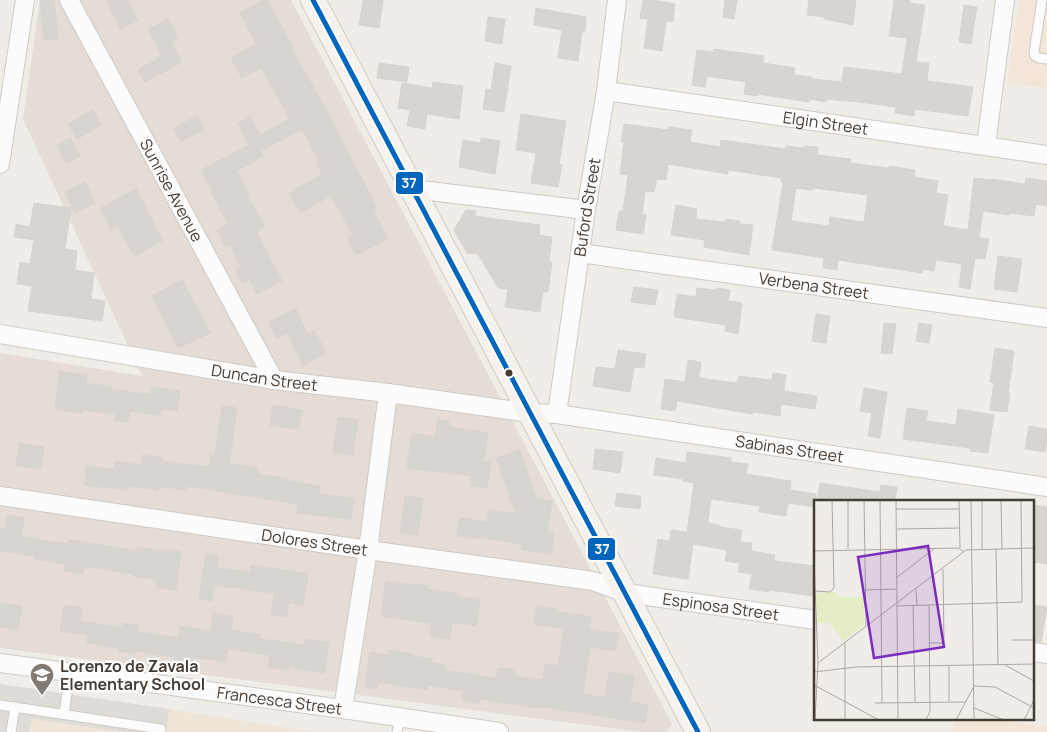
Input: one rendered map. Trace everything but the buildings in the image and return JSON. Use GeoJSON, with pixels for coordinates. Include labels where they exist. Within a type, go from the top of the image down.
{"type":"FeatureCollection","features":[{"type":"Feature","properties":{"kind":"street"},"geometry":{"type":"LineString","coordinates":[[0,164],[25,0]]}},
{"type":"Feature","properties":{"kind":"street","name":"Sunrise Avenue"},"geometry":{"type":"LineString","coordinates":[[69,0],[274,380]]}},
{"type":"Feature","properties":{"kind":"street"},"geometry":{"type":"LineString","coordinates":[[313,0],[698,732]]}},
{"type":"Feature","properties":{"kind":"street","name":"Buford Street"},"geometry":{"type":"LineString","coordinates":[[556,414],[586,210],[606,91],[617,0]]}},
{"type":"Feature","properties":{"kind":"street"},"geometry":{"type":"LineString","coordinates":[[986,145],[1005,0]]}},
{"type":"Feature","properties":{"kind":"street","name":"Elgin Street"},"geometry":{"type":"LineString","coordinates":[[606,91],[1047,154]]}},
{"type":"Feature","properties":{"kind":"street"},"geometry":{"type":"LineString","coordinates":[[413,189],[586,210]]}},
{"type":"Feature","properties":{"kind":"street","name":"Verbena Street"},"geometry":{"type":"LineString","coordinates":[[580,254],[1047,318]]}},
{"type":"Feature","properties":{"kind":"street","name":"Duncan Street"},"geometry":{"type":"LineString","coordinates":[[0,334],[274,380],[388,393],[530,413]]}},
{"type":"Feature","properties":{"kind":"street"},"geometry":{"type":"LineString","coordinates":[[343,709],[368,550],[388,393]]}},
{"type":"Feature","properties":{"kind":"street","name":"Sabinas Street"},"geometry":{"type":"LineString","coordinates":[[530,413],[556,414],[1047,487]]}},
{"type":"Feature","properties":{"kind":"street","name":"Dolores Street"},"geometry":{"type":"LineString","coordinates":[[0,496],[593,581],[626,593]]}},
{"type":"Feature","properties":{"kind":"street","name":"Espinosa Street"},"geometry":{"type":"LineString","coordinates":[[626,593],[814,620]]}},
{"type":"Feature","properties":{"kind":"street"},"geometry":{"type":"LineString","coordinates":[[1034,652],[1047,654]]}},
{"type":"Feature","properties":{"kind":"street","name":"Francesca Street"},"geometry":{"type":"LineString","coordinates":[[0,663],[343,709],[398,725],[500,732]]}},
{"type":"Feature","properties":{"kind":"lane"},"geometry":{"type":"LineString","coordinates":[[1042,0],[1034,52],[1035,56],[1047,59]]}},
{"type":"Feature","properties":{"kind":"lane"},"geometry":{"type":"LineString","coordinates":[[64,714],[70,672]]}},
{"type":"Feature","properties":{"kind":"lane"},"geometry":{"type":"LineString","coordinates":[[0,705],[161,729]]}},
{"type":"Feature","properties":{"kind":"lane"},"geometry":{"type":"LineString","coordinates":[[11,732],[15,707]]}},
{"type":"Feature","properties":{"kind":"shaded area"},"geometry":{"type":"Polygon","coordinates":[[[40,0],[291,0],[672,724],[666,732],[640,732],[0,648],[0,353],[142,376],[23,119],[40,0]]]}},
{"type":"Feature","properties":{"kind":"shaded area"},"geometry":{"type":"Polygon","coordinates":[[[1019,0],[1047,0],[1047,88],[1007,83],[1019,0]]]}},
{"type":"Feature","properties":{"kind":"shaded area","name":"Lorenzo de Zavala Elementary School"},"geometry":{"type":"Polygon","coordinates":[[[0,684],[169,709],[315,732],[0,732],[0,684]]]}},
{"type":"Feature","properties":{"kind":"shaded area","name":"Lorenzo de Zavala Elementary School"},"geometry":{"type":"Polygon","coordinates":[[[0,684],[169,709],[166,732],[124,732],[32,719],[29,732],[0,732],[0,684]]]}},
{"type":"Feature","properties":{"kind":"shaded area"},"geometry":{"type":"Polygon","coordinates":[[[954,720],[1005,720],[1047,727],[1047,732],[952,732],[954,720]]]}},
{"type":"Feature","properties":{"kind":"transit line","name":"37"},"geometry":{"type":"LineString","coordinates":[[313,0],[698,732]]}},
{"type":"Feature","properties":{"kind":"place","name":"Lorenzo de Zavala Elementary School"},"geometry":{"type":"Point","coordinates":[42,696]}}]}
